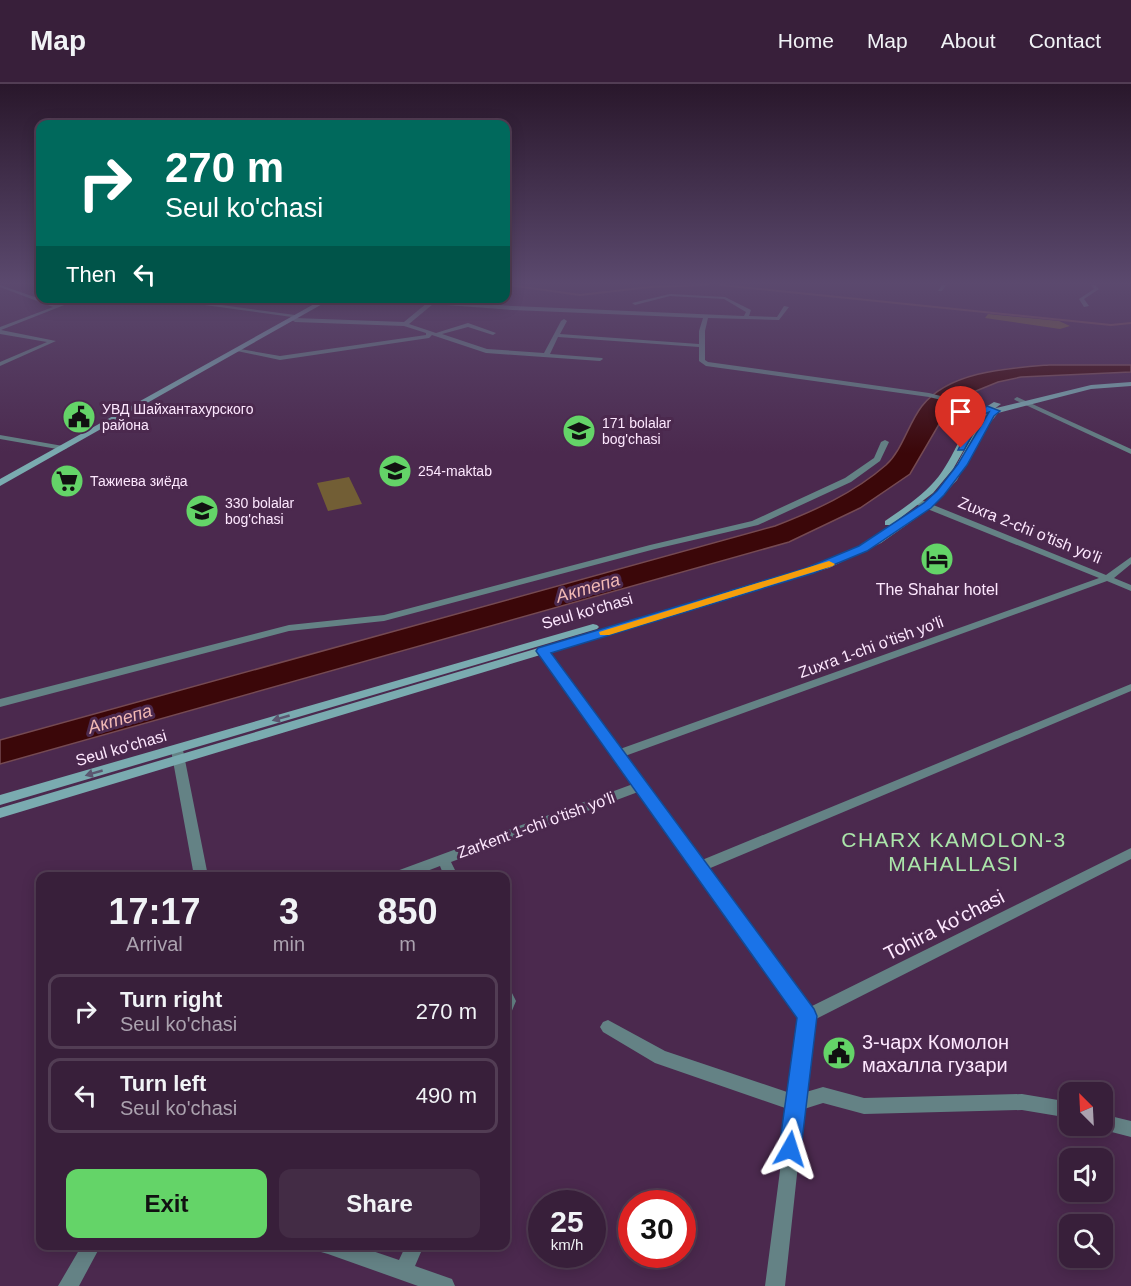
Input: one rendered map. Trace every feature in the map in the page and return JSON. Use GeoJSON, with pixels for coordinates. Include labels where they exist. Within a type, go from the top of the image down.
{"type":"FeatureCollection","features":[{"type":"Feature","properties":{"kind":"main road"},"geometry":{"type":"LineString","coordinates":[[0,483],[251,341]]}},
{"type":"Feature","properties":{"kind":"main road"},"geometry":{"type":"LineString","coordinates":[[0,476],[59,448],[256,341]]}},
{"type":"Feature","properties":{"kind":"main road"},"geometry":{"type":"LineString","coordinates":[[991,410],[1092,383],[1131,383]]}},
{"type":"Feature","properties":{"kind":"main road","name":"Seul ko'chasi"},"geometry":{"type":"LineString","coordinates":[[0,800],[177,754],[543,651],[825,566],[863,548],[923,503],[943,478],[978,416],[991,410]]}},
{"type":"Feature","properties":{"kind":"main road","name":"Seul ko'chasi"},"geometry":{"type":"LineString","coordinates":[[177,754],[816,561],[855,544],[923,503]]}},
{"type":"Feature","properties":{"kind":"main road"},"geometry":{"type":"LineString","coordinates":[[0,813],[177,754]]}},
{"type":"Feature","properties":{"kind":"street"},"geometry":{"type":"LineString","coordinates":[[0,364],[52,341]]}},
{"type":"Feature","properties":{"kind":"street"},"geometry":{"type":"LineString","coordinates":[[240,351],[280,358],[395,341]]}},
{"type":"Feature","properties":{"kind":"street"},"geometry":{"type":"LineString","coordinates":[[457,341],[486,351],[600,359]]}},
{"type":"Feature","properties":{"kind":"street"},"geometry":{"type":"LineString","coordinates":[[546,355],[553,341]]}},
{"type":"Feature","properties":{"kind":"street"},"geometry":{"type":"LineString","coordinates":[[637,341],[702,346]]}},
{"type":"Feature","properties":{"kind":"street"},"geometry":{"type":"LineString","coordinates":[[703,341],[702,361],[713,366],[925,394],[991,410]]}},
{"type":"Feature","properties":{"kind":"street"},"geometry":{"type":"LineString","coordinates":[[1020,401],[1131,452]]}},
{"type":"Feature","properties":{"kind":"street"},"geometry":{"type":"LineString","coordinates":[[0,437],[59,448]]}},
{"type":"Feature","properties":{"kind":"street"},"geometry":{"type":"LineString","coordinates":[[0,703],[294,627],[384,618],[653,547],[755,523],[848,480],[877,459],[885,442]]}},
{"type":"Feature","properties":{"kind":"street","name":"Zuxra 2-chi o'tish yo'li"},"geometry":{"type":"LineString","coordinates":[[923,503],[1131,588]]}},
{"type":"Feature","properties":{"kind":"street","name":"Zuxra 1-chi o'tish yo'li"},"geometry":{"type":"LineString","coordinates":[[617,754],[1108,578],[1131,560]]}},
{"type":"Feature","properties":{"kind":"street"},"geometry":{"type":"LineString","coordinates":[[543,651],[639,787],[700,867],[807,1016],[775,1286]]}},
{"type":"Feature","properties":{"kind":"street"},"geometry":{"type":"LineString","coordinates":[[700,867],[1131,687]]}},
{"type":"Feature","properties":{"kind":"street"},"geometry":{"type":"LineString","coordinates":[[177,754],[200,872]]}},
{"type":"Feature","properties":{"kind":"street","name":"Zarkent 1-chi o'tish yo'li"},"geometry":{"type":"LineString","coordinates":[[410,872],[639,787]]}},
{"type":"Feature","properties":{"kind":"street","name":"Tohira ko'chasi"},"geometry":{"type":"LineString","coordinates":[[807,1016],[1131,853]]}},
{"type":"Feature","properties":{"kind":"street"},"geometry":{"type":"LineString","coordinates":[[443,860],[449,872]]}},
{"type":"Feature","properties":{"kind":"street"},"geometry":{"type":"LineString","coordinates":[[608,1027],[660,1057],[795,1103],[823,1095],[864,1106],[1022,1102],[1059,1108]]}},
{"type":"Feature","properties":{"kind":"street"},"geometry":{"type":"LineString","coordinates":[[1113,1125],[1131,1129]]}},
{"type":"Feature","properties":{"kind":"street"},"geometry":{"type":"LineString","coordinates":[[68,1286],[89,1250]]}},
{"type":"Feature","properties":{"kind":"street"},"geometry":{"type":"LineString","coordinates":[[342,1250],[445,1286]]}},
{"type":"Feature","properties":{"kind":"street"},"geometry":{"type":"LineString","coordinates":[[404,1272],[413,1250]]}},
{"type":"Feature","properties":{"kind":"shaded area"},"geometry":{"type":"Polygon","coordinates":[[[349,477],[362,504],[328,511],[317,483],[349,477]]]}},
{"type":"Feature","properties":{"kind":"water","name":"Актепа"},"geometry":{"type":"Polygon","coordinates":[[[1049,365],[1131,365],[1131,372],[1021,377],[998,382],[971,393],[945,414],[910,474],[860,508],[789,542],[0,764],[0,740],[775,526],[833,500],[874,475],[897,452],[922,406],[948,385],[981,373],[1049,365]]]}},
{"type":"Feature","properties":{"kind":"slow traffic"},"geometry":{"type":"LineString","coordinates":[[605,632],[829,564]]}},
{"type":"Feature","properties":{"kind":"place","name":"УВД Шайхантахурского района"},"geometry":{"type":"Point","coordinates":[79,417]}},
{"type":"Feature","properties":{"kind":"place","name":"171 bolalar bog'chasi"},"geometry":{"type":"Point","coordinates":[579,431]}},
{"type":"Feature","properties":{"kind":"place","name":"254-maktab"},"geometry":{"type":"Point","coordinates":[395,471]}},
{"type":"Feature","properties":{"kind":"place","name":"Тажиева зиёда"},"geometry":{"type":"Point","coordinates":[67,481]}},
{"type":"Feature","properties":{"kind":"place","name":"330 bolalar bog'chasi"},"geometry":{"type":"Point","coordinates":[202,511]}},
{"type":"Feature","properties":{"kind":"place","name":"The Shahar hotel"},"geometry":{"type":"Point","coordinates":[937,559]}},
{"type":"Feature","properties":{"kind":"place","name":"3-чарх Комолон махалла гузари"},"geometry":{"type":"Point","coordinates":[839,1053]}},
{"type":"Feature","properties":{"kind":"district","name":"CHARX KAMOLON-3 MAHALLASI"},"geometry":{"type":"Point","coordinates":[954,851]}},
{"type":"Feature","properties":{"kind":"route"},"geometry":{"type":"LineString","coordinates":[[790,1149],[807,1016],[700,867],[639,787],[543,651],[810,571],[863,548],[894,529],[941,493],[952,481],[990,415],[995,411],[987,408],[981,413],[961,448]]}}]}
